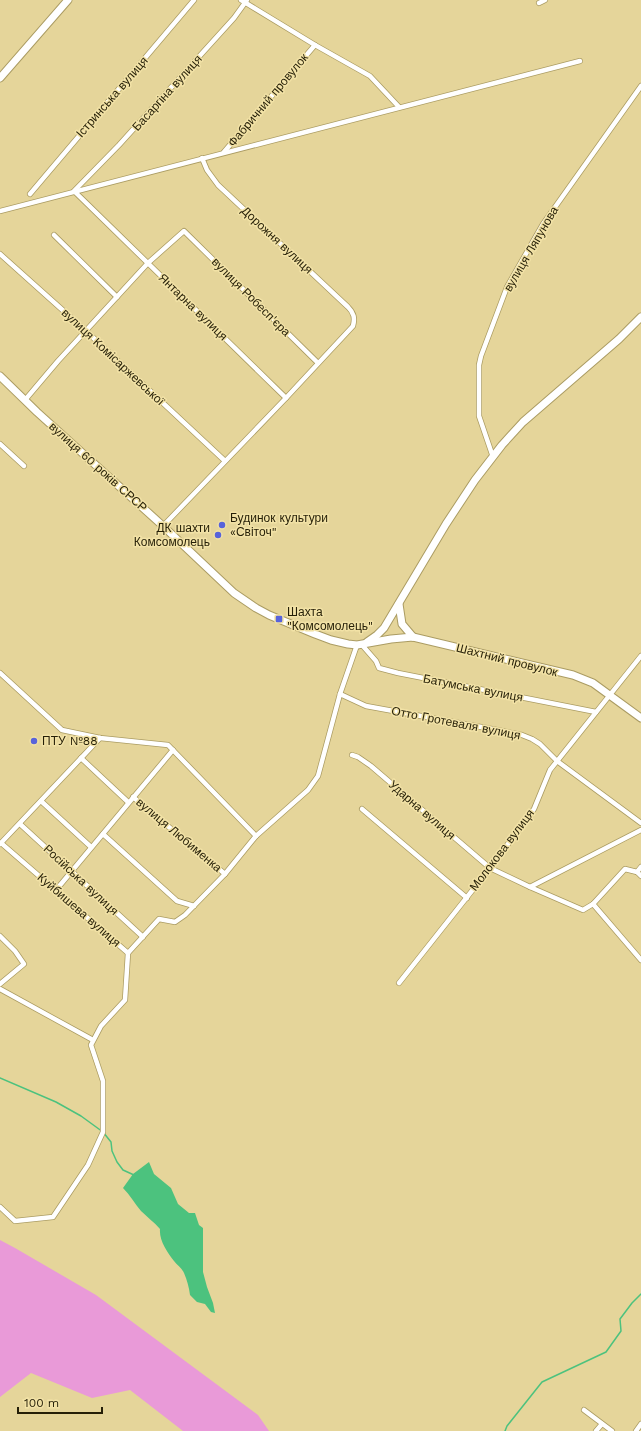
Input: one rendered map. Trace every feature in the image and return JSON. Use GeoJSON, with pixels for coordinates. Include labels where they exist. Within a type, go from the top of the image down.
{"type":"FeatureCollection","features":[{"type":"Feature","properties":{"kind":"street"},"geometry":{"type":"LineString","coordinates":[[0,78],[68,0]]}},
{"type":"Feature","properties":{"kind":"street","name":"Істринська вулиця"},"geometry":{"type":"LineString","coordinates":[[30,194],[194,0]]}},
{"type":"Feature","properties":{"kind":"street"},"geometry":{"type":"LineString","coordinates":[[539,3],[545,0]]}},
{"type":"Feature","properties":{"kind":"street"},"geometry":{"type":"LineString","coordinates":[[244,1],[313,47],[370,76],[399,107]]}},
{"type":"Feature","properties":{"kind":"street","name":"Басаргіна вулиця"},"geometry":{"type":"LineString","coordinates":[[74,191],[85,181],[234,18],[244,1]]}},
{"type":"Feature","properties":{"kind":"street","name":"Фабричний провулок"},"geometry":{"type":"LineString","coordinates":[[224,152],[313,47]]}},
{"type":"Feature","properties":{"kind":"street"},"geometry":{"type":"LineString","coordinates":[[0,210],[580,61]]}},
{"type":"Feature","properties":{"kind":"street","name":"вулиця Ляпунова"},"geometry":{"type":"LineString","coordinates":[[493,457],[479,416],[479,365],[507,287],[543,224],[641,86]]}},
{"type":"Feature","properties":{"kind":"street","name":"Дорожня вулиця"},"geometry":{"type":"LineString","coordinates":[[202,158],[207,170],[218,185],[348,307],[354,315],[355,320],[353,326],[318,363]]}},
{"type":"Feature","properties":{"kind":"street","name":"Янтарна вулиця"},"geometry":{"type":"LineString","coordinates":[[74,191],[286,398]]}},
{"type":"Feature","properties":{"kind":"street","name":"вулиця Робесп'єра"},"geometry":{"type":"LineString","coordinates":[[148,263],[184,231],[318,363]]}},
{"type":"Feature","properties":{"kind":"street"},"geometry":{"type":"LineString","coordinates":[[54,235],[117,297]]}},
{"type":"Feature","properties":{"kind":"street","name":"вулиця Комісаржевської"},"geometry":{"type":"LineString","coordinates":[[0,254],[86,331],[225,462]]}},
{"type":"Feature","properties":{"kind":"street"},"geometry":{"type":"LineString","coordinates":[[25,400],[58,361],[148,263]]}},
{"type":"Feature","properties":{"kind":"street"},"geometry":{"type":"LineString","coordinates":[[359,645],[377,635],[384,628],[446,524],[493,457],[524,422],[619,339],[641,317]]}},
{"type":"Feature","properties":{"kind":"street"},"geometry":{"type":"LineString","coordinates":[[163,526],[318,363]]}},
{"type":"Feature","properties":{"kind":"street","name":"вулиця 60 років СРСР"},"geometry":{"type":"LineString","coordinates":[[0,376],[234,593],[256,608],[279,619],[331,640],[359,645]]}},
{"type":"Feature","properties":{"kind":"street"},"geometry":{"type":"LineString","coordinates":[[0,444],[24,466]]}},
{"type":"Feature","properties":{"kind":"street"},"geometry":{"type":"LineString","coordinates":[[399,603],[402,624],[413,637]]}},
{"type":"Feature","properties":{"kind":"street","name":"Шахтний провулок"},"geometry":{"type":"LineString","coordinates":[[359,645],[391,638],[413,637],[573,675],[593,683],[641,718]]}},
{"type":"Feature","properties":{"kind":"street","name":"Куйбишева вулиця"},"geometry":{"type":"LineString","coordinates":[[0,844],[56,890],[128,953],[159,919],[175,922],[185,915],[225,874],[256,836],[308,790],[318,776],[340,694],[359,645]]}},
{"type":"Feature","properties":{"kind":"street","name":"Батумська вулиця"},"geometry":{"type":"LineString","coordinates":[[359,645],[376,662],[379,668],[596,712]]}},
{"type":"Feature","properties":{"kind":"street","name":"Молокова вулиця"},"geometry":{"type":"LineString","coordinates":[[399,982],[490,868],[534,809],[550,770],[557,760],[641,656]]}},
{"type":"Feature","properties":{"kind":"street"},"geometry":{"type":"LineString","coordinates":[[0,673],[62,730],[100,738],[168,744],[256,836]]}},
{"type":"Feature","properties":{"kind":"street","name":"Отто Гротеваля вулиця"},"geometry":{"type":"LineString","coordinates":[[340,694],[366,706],[522,735],[532,739],[540,744],[557,760],[641,823]]}},
{"type":"Feature","properties":{"kind":"street"},"geometry":{"type":"LineString","coordinates":[[0,844],[100,738]]}},
{"type":"Feature","properties":{"kind":"street"},"geometry":{"type":"LineString","coordinates":[[56,890],[173,750]]}},
{"type":"Feature","properties":{"kind":"street","name":"Ударна вулиця"},"geometry":{"type":"LineString","coordinates":[[352,755],[358,757],[371,766],[490,868],[584,910],[593,904]]}},
{"type":"Feature","properties":{"kind":"street"},"geometry":{"type":"LineString","coordinates":[[81,758],[128,802]]}},
{"type":"Feature","properties":{"kind":"street","name":"вулиця Любименка"},"geometry":{"type":"LineString","coordinates":[[133,797],[225,874]]}},
{"type":"Feature","properties":{"kind":"street"},"geometry":{"type":"LineString","coordinates":[[41,800],[91,848]]}},
{"type":"Feature","properties":{"kind":"street"},"geometry":{"type":"LineString","coordinates":[[362,809],[466,898]]}},
{"type":"Feature","properties":{"kind":"street","name":"Російська вулиця"},"geometry":{"type":"LineString","coordinates":[[20,824],[143,937]]}},
{"type":"Feature","properties":{"kind":"street"},"geometry":{"type":"LineString","coordinates":[[530,887],[641,830]]}},
{"type":"Feature","properties":{"kind":"street"},"geometry":{"type":"LineString","coordinates":[[103,834],[177,901],[194,906]]}},
{"type":"Feature","properties":{"kind":"street"},"geometry":{"type":"LineString","coordinates":[[641,867],[639,874],[625,870],[593,904],[641,960]]}},
{"type":"Feature","properties":{"kind":"street"},"geometry":{"type":"LineString","coordinates":[[0,936],[15,950],[24,964],[0,984]]}},
{"type":"Feature","properties":{"kind":"street"},"geometry":{"type":"LineString","coordinates":[[0,1207],[15,1221],[53,1217],[88,1165],[102,1132],[103,1081],[91,1045],[101,1026],[125,1000],[128,953]]}},
{"type":"Feature","properties":{"kind":"street"},"geometry":{"type":"LineString","coordinates":[[0,989],[93,1040]]}},
{"type":"Feature","properties":{"kind":"street"},"geometry":{"type":"LineString","coordinates":[[584,1410],[612,1431]]}},
{"type":"Feature","properties":{"kind":"street"},"geometry":{"type":"LineString","coordinates":[[596,1431],[602,1424]]}},
{"type":"Feature","properties":{"kind":"street"},"geometry":{"type":"LineString","coordinates":[[636,1431],[641,1424]]}},
{"type":"Feature","properties":{"kind":"shaded area"},"geometry":{"type":"Polygon","coordinates":[[[149,1162],[154,1174],[171,1188],[178,1204],[189,1213],[195,1213],[199,1225],[203,1228],[203,1272],[215,1313],[211,1312],[205,1304],[197,1302],[190,1295],[184,1273],[164,1246],[160,1229],[141,1211],[123,1188],[133,1174],[149,1162]]]}},
{"type":"Feature","properties":{"kind":"shaded area"},"geometry":{"type":"Polygon","coordinates":[[[0,1240],[96,1295],[258,1415],[269,1431],[183,1431],[130,1390],[92,1398],[31,1373],[0,1397],[0,1240]]]}},
{"type":"Feature","properties":{"kind":"waterway"},"geometry":{"type":"LineString","coordinates":[[0,1078],[56,1102],[81,1116],[103,1132],[111,1142],[112,1151],[117,1162],[123,1170],[134,1175]]}},
{"type":"Feature","properties":{"kind":"waterway"},"geometry":{"type":"LineString","coordinates":[[505,1431],[507,1426],[542,1382],[606,1352],[621,1331],[620,1319],[641,1294]]}},
{"type":"Feature","properties":{"kind":"place","name":"Будинок культури «Світоч\""},"geometry":{"type":"Point","coordinates":[222,525]}},
{"type":"Feature","properties":{"kind":"place","name":"ДК шахти Комсомолець"},"geometry":{"type":"Point","coordinates":[218,535]}},
{"type":"Feature","properties":{"kind":"place","name":"Шахта \"Комсомолець\""},"geometry":{"type":"Point","coordinates":[279,619]}},
{"type":"Feature","properties":{"kind":"place","name":"ПТУ №88"},"geometry":{"type":"Point","coordinates":[34,741]}}]}
